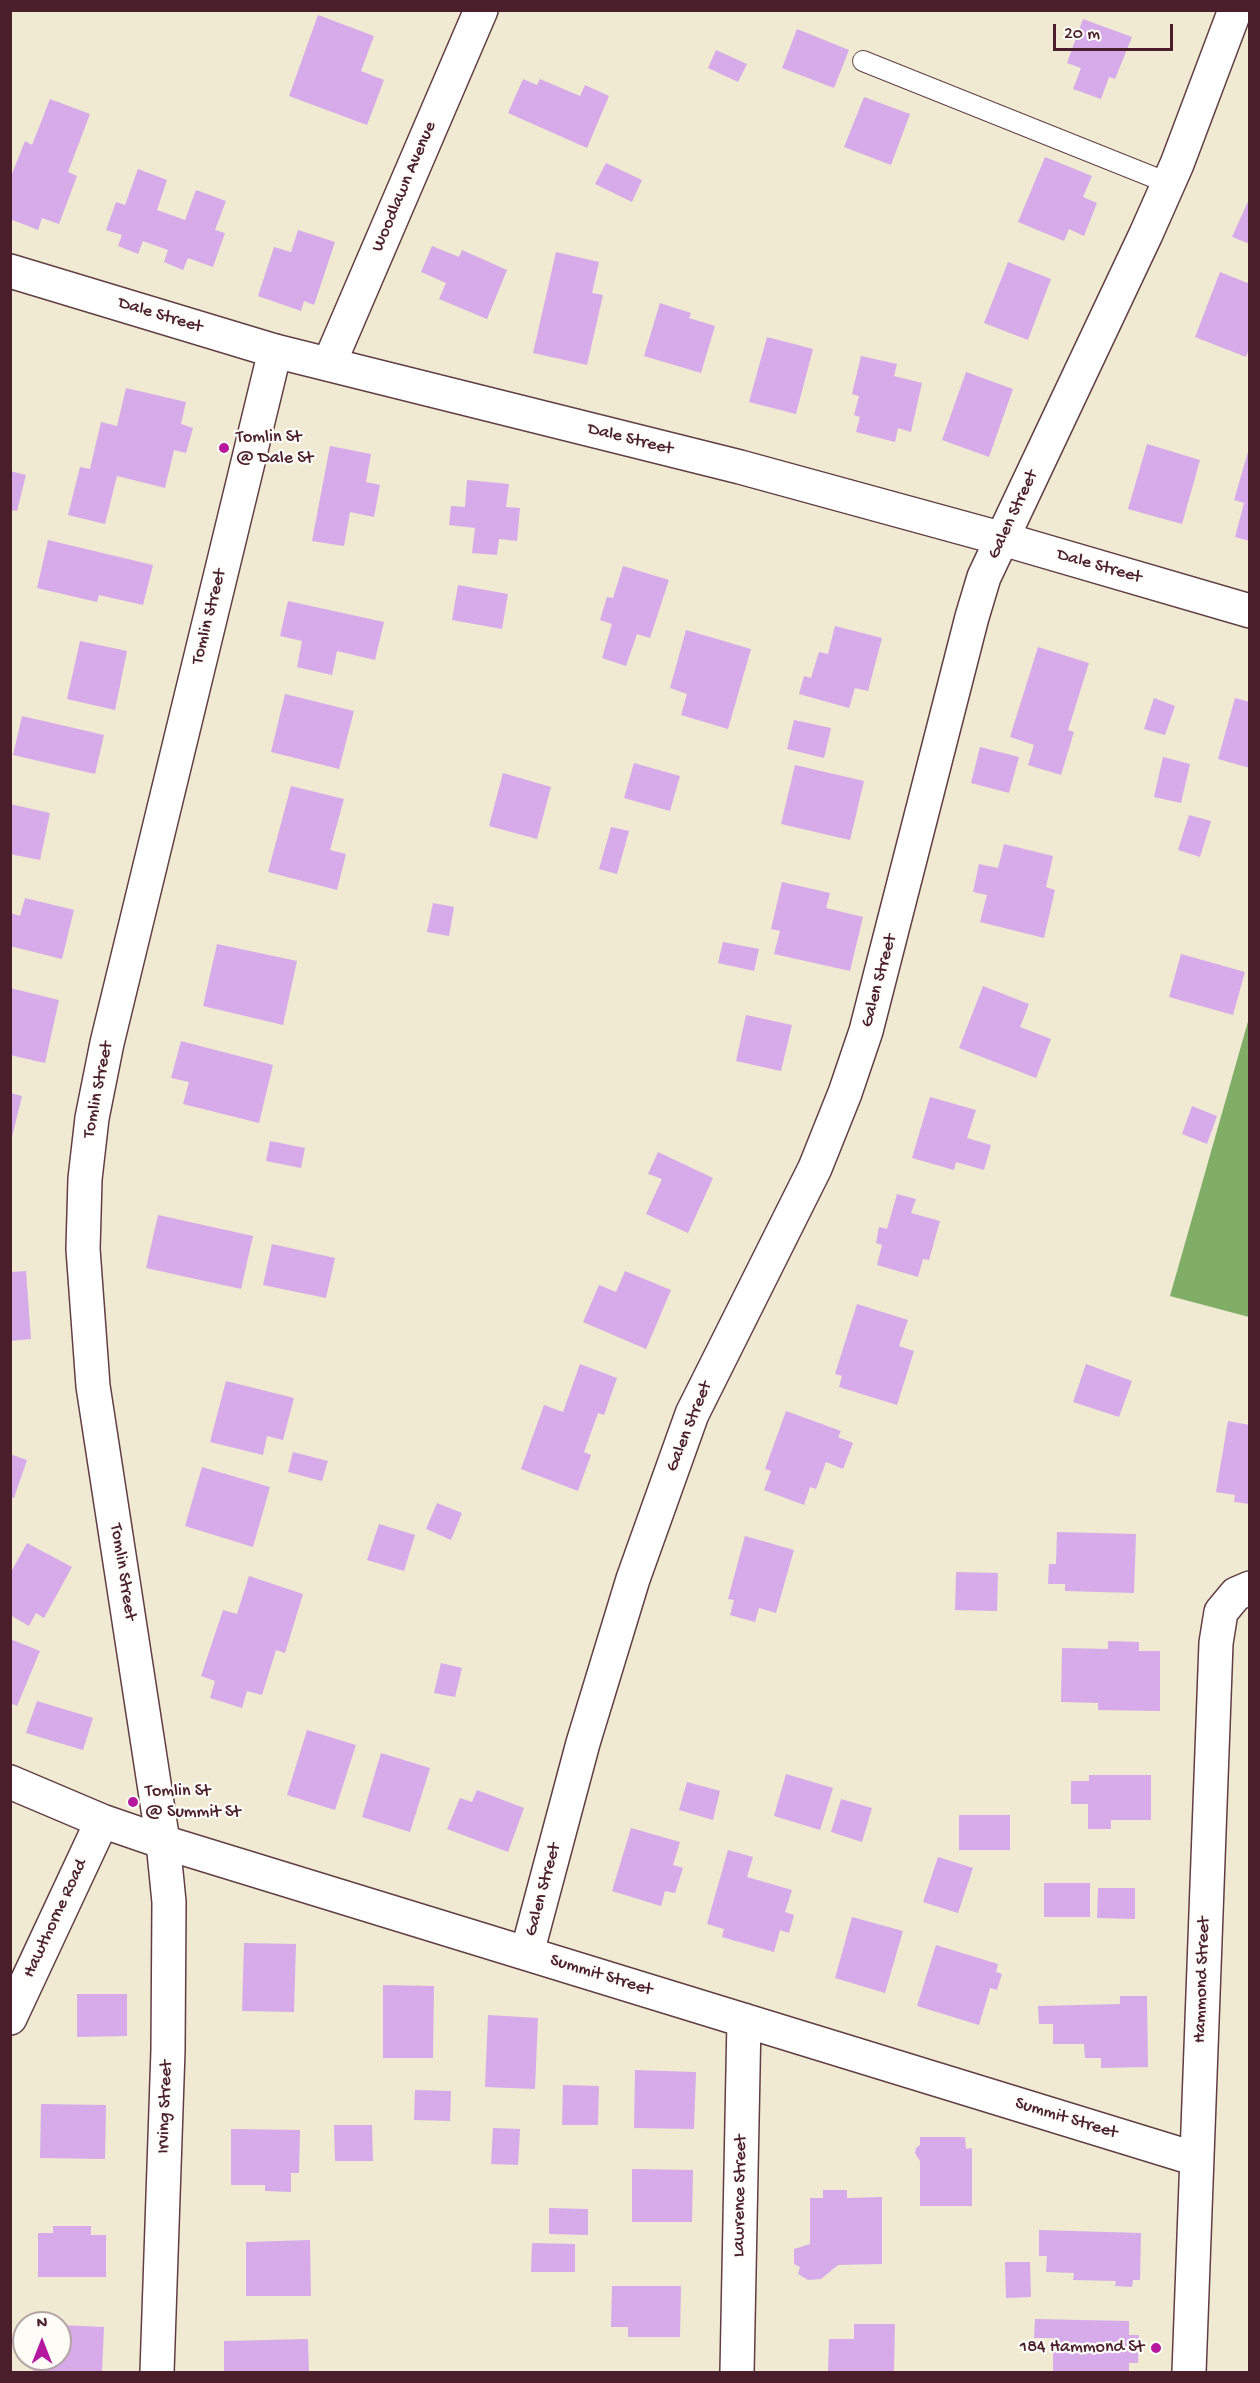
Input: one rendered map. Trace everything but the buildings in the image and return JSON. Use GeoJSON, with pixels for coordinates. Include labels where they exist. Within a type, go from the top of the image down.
{"type":"FeatureCollection","features":[{"type":"Feature","properties":{"kind":"street","name":"Woodlawn Avenue"},"geometry":{"type":"LineString","coordinates":[[329,364],[481,10]]}},
{"type":"Feature","properties":{"kind":"street","name":"Galen Street"},"geometry":{"type":"LineString","coordinates":[[527,1953],[583,1743],[633,1579],[688,1425],[815,1168],[863,1042],[886,961],[984,577],[1168,183],[1235,10]]}},
{"type":"Feature","properties":{"kind":"street","name":"Dale Street"},"geometry":{"type":"LineString","coordinates":[[10,271],[275,351],[740,467],[1003,539],[1250,611]]}},
{"type":"Feature","properties":{"kind":"street","name":"Tomlin Street"},"geometry":{"type":"LineString","coordinates":[[164,1842],[93,1386],[83,1249],[85,1179],[92,1118],[107,1042],[275,351]]}},
{"type":"Feature","properties":{"kind":"street","name":"Hammond Street"},"geometry":{"type":"LineString","coordinates":[[1190,2373],[1215,1643],[1221,1612],[1243,1591]]}},
{"type":"Feature","properties":{"kind":"street","name":"Summit Street"},"geometry":{"type":"LineString","coordinates":[[10,1782],[102,1821],[164,1842],[1196,2159]]}},
{"type":"Feature","properties":{"kind":"street","name":"Hawthorne Road"},"geometry":{"type":"LineString","coordinates":[[10,2018],[102,1821]]}},
{"type":"Feature","properties":{"kind":"street","name":"Irving Street"},"geometry":{"type":"LineString","coordinates":[[157,2373],[170,1970],[169,1902],[164,1842]]}},
{"type":"Feature","properties":{"kind":"street","name":"Lawrence Street"},"geometry":{"type":"LineString","coordinates":[[737,2373],[744,2020]]}},
{"type":"Feature","properties":{"kind":"lane"},"geometry":{"type":"LineString","coordinates":[[863,61],[1168,183]]}},
{"type":"Feature","properties":{"kind":"green space"},"geometry":{"type":"Polygon","coordinates":[[[1249,1018],[1249,1317],[1170,1296],[1249,1018]]]}},
{"type":"Feature","properties":{"kind":"place","name":"Tomlin St @ Dale St"},"geometry":{"type":"Point","coordinates":[224,448]}},
{"type":"Feature","properties":{"kind":"place","name":"Tomlin St @ Summit St"},"geometry":{"type":"Point","coordinates":[133,1802]}},
{"type":"Feature","properties":{"kind":"place","name":"184 Hammond St"},"geometry":{"type":"Point","coordinates":[1156,2348]}}]}
